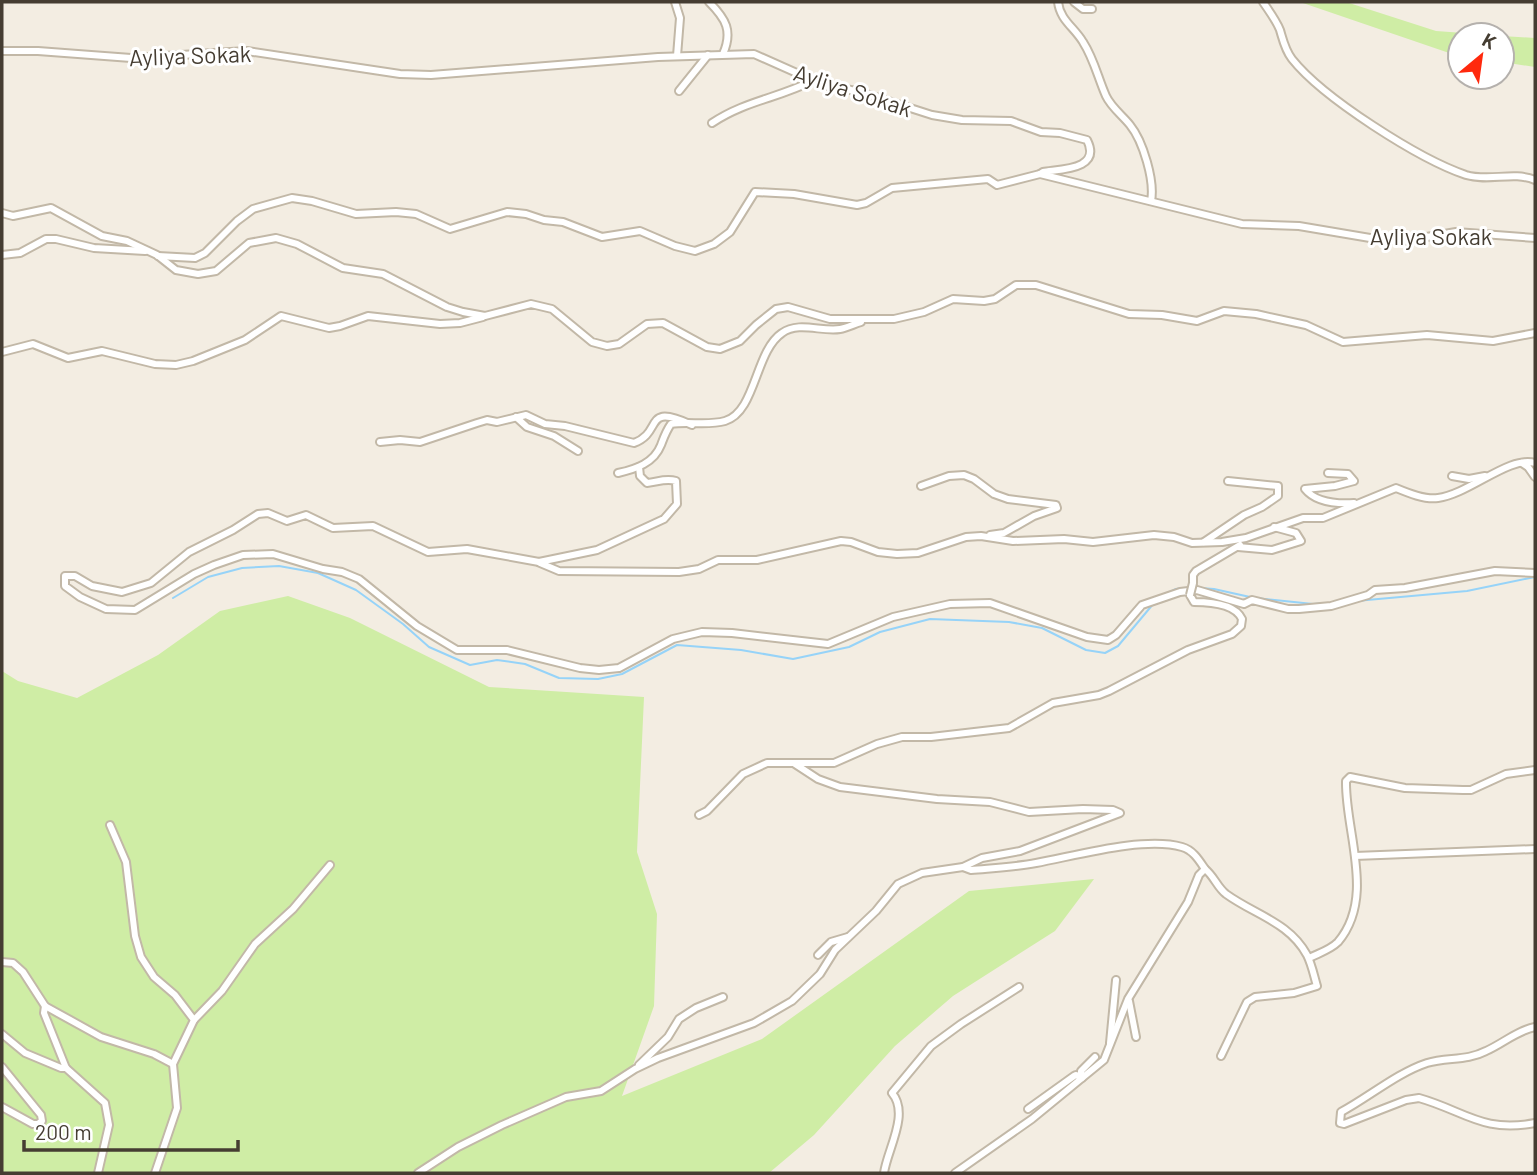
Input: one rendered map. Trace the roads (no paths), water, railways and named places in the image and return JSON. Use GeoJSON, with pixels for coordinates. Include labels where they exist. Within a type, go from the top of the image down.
{"type":"FeatureCollection","features":[{"type":"Feature","properties":{"kind":"street"},"geometry":{"type":"LineString","coordinates":[[675,2],[680,18],[677,56]]}},
{"type":"Feature","properties":{"kind":"street"},"geometry":{"type":"LineString","coordinates":[[709,2],[719,13],[729,32],[723,54]]}},
{"type":"Feature","properties":{"kind":"street"},"geometry":{"type":"LineString","coordinates":[[1058,2],[1059,12],[1085,46],[1107,99],[1136,134],[1152,184],[1151,201]]}},
{"type":"Feature","properties":{"kind":"street"},"geometry":{"type":"LineString","coordinates":[[1074,2],[1083,9],[1092,9]]}},
{"type":"Feature","properties":{"kind":"street"},"geometry":{"type":"LineString","coordinates":[[1263,2],[1278,26],[1290,57],[1313,83],[1386,133],[1434,162],[1467,175],[1482,178],[1520,175],[1535,180]]}},
{"type":"Feature","properties":{"kind":"street","name":"Ayliya Sokak"},"geometry":{"type":"LineString","coordinates":[[2,51],[131,58],[247,51],[419,75],[677,56],[747,54],[764,57],[812,81],[857,91],[932,115],[962,120],[1011,121],[1045,133],[1079,136],[1089,143],[1088,157],[1081,165],[1070,170],[1040,174]]}},
{"type":"Feature","properties":{"kind":"street"},"geometry":{"type":"LineString","coordinates":[[679,91],[708,55]]}},
{"type":"Feature","properties":{"kind":"street"},"geometry":{"type":"LineString","coordinates":[[712,123],[741,106],[790,92],[812,81]]}},
{"type":"Feature","properties":{"kind":"street"},"geometry":{"type":"LineString","coordinates":[[157,256],[195,258],[205,253],[237,220],[253,209],[292,198],[356,214],[416,214],[450,229],[507,212],[526,214],[563,222],[602,237],[640,231],[675,246],[695,251],[714,244],[730,232],[755,192],[794,194],[857,205],[866,203],[892,188],[988,179],[997,185],[1040,174]]}},
{"type":"Feature","properties":{"kind":"street","name":"Ayliya Sokak"},"geometry":{"type":"LineString","coordinates":[[1040,174],[1242,224],[1299,226],[1403,241],[1456,232],[1535,238]]}},
{"type":"Feature","properties":{"kind":"street"},"geometry":{"type":"LineString","coordinates":[[2,213],[13,216],[51,208],[102,236],[127,241],[157,256],[176,270],[198,274],[216,271],[249,243],[276,238],[297,244],[343,268],[383,274],[447,307],[485,316]]}},
{"type":"Feature","properties":{"kind":"street"},"geometry":{"type":"LineString","coordinates":[[2,255],[20,253],[46,239],[94,248],[147,251]]}},
{"type":"Feature","properties":{"kind":"street"},"geometry":{"type":"LineString","coordinates":[[2,352],[33,344],[68,358],[102,351],[155,364],[176,365],[245,340],[281,316],[329,328],[340,327],[368,316],[440,324],[460,323],[531,304],[552,309],[592,342],[607,346],[619,344],[646,324],[663,323],[708,347],[720,349],[740,341],[776,309],[788,307],[830,319],[894,319],[923,313],[953,299],[995,299],[1016,285],[1035,285],[1129,314],[1162,315],[1197,321],[1224,311],[1256,314],[1306,325],[1343,342],[1427,335],[1493,341],[1535,333]]}},
{"type":"Feature","properties":{"kind":"street"},"geometry":{"type":"LineString","coordinates":[[618,473],[639,467],[655,455],[671,424],[718,422],[737,416],[743,409],[769,348],[781,333],[800,327],[840,329],[866,320]]}},
{"type":"Feature","properties":{"kind":"street"},"geometry":{"type":"LineString","coordinates":[[380,442],[420,442],[477,423],[497,422],[526,415],[545,424],[565,426],[634,443],[644,440],[653,423],[661,417],[671,415],[692,425]]}},
{"type":"Feature","properties":{"kind":"street"},"geometry":{"type":"LineString","coordinates":[[516,417],[527,426],[554,436],[578,451]]}},
{"type":"Feature","properties":{"kind":"street"},"geometry":{"type":"LineString","coordinates":[[1520,462],[1528,467],[1535,477]]}},
{"type":"Feature","properties":{"kind":"street"},"geometry":{"type":"LineString","coordinates":[[981,536],[1013,541],[1064,539],[1093,542],[1154,535],[1174,537],[1192,543],[1246,538],[1303,518],[1323,518],[1396,488],[1437,498],[1466,489],[1520,462],[1535,463]]}},
{"type":"Feature","properties":{"kind":"street"},"geometry":{"type":"LineString","coordinates":[[639,467],[640,476],[647,483],[666,478],[676,481],[677,504],[664,519],[597,550],[559,560],[539,562],[467,549],[428,552],[373,526],[333,528],[306,515],[287,520],[268,513],[258,514],[190,552],[159,577],[142,586],[122,592],[92,586],[75,576],[65,576],[65,586],[80,597],[106,609],[135,610],[214,565],[243,555],[272,554],[359,579],[417,626],[457,650],[508,650],[580,668],[599,670],[619,668],[673,639],[702,632],[828,644],[893,617],[950,604],[990,603],[1087,637],[1108,640],[1116,635],[1142,604],[1184,591],[1197,590],[1244,604],[1252,600],[1288,609],[1331,606],[1368,595],[1375,590],[1495,571],[1535,573]]}},
{"type":"Feature","properties":{"kind":"street"},"geometry":{"type":"LineString","coordinates":[[1328,473],[1348,474],[1354,481],[1305,489],[1311,497],[1341,504],[1360,503]]}},
{"type":"Feature","properties":{"kind":"street"},"geometry":{"type":"LineString","coordinates":[[539,562],[549,569],[559,571],[679,572],[699,569],[718,560],[757,561],[841,541],[888,554],[908,554],[928,551],[966,537],[1004,533],[1034,516],[1057,508],[1056,505],[1003,498],[964,475],[949,476],[921,486]]}},
{"type":"Feature","properties":{"kind":"street"},"geometry":{"type":"LineString","coordinates":[[1452,477],[1469,479],[1492,475]]}},
{"type":"Feature","properties":{"kind":"street"},"geometry":{"type":"LineString","coordinates":[[1202,543],[1278,496],[1278,486],[1228,481]]}},
{"type":"Feature","properties":{"kind":"street"},"geometry":{"type":"LineString","coordinates":[[1238,547],[1272,550],[1301,541],[1296,533],[1273,527]]}},
{"type":"Feature","properties":{"kind":"street"},"geometry":{"type":"LineString","coordinates":[[699,815],[707,811],[743,774],[767,763],[834,762],[901,737],[932,737],[1009,728],[1053,703],[1099,695],[1188,650],[1232,634],[1241,626],[1242,619],[1237,611],[1208,602],[1194,603],[1190,595],[1196,571],[1238,547],[1246,538]]}},
{"type":"Feature","properties":{"kind":"street"},"geometry":{"type":"LineString","coordinates":[[418,1173],[458,1147],[502,1125],[566,1097],[601,1091],[635,1069],[754,1023],[793,1001],[820,974],[835,950],[876,911],[898,884],[922,873],[963,867],[982,858],[1020,851],[1120,813],[1083,808],[1029,811],[990,802],[937,799],[839,787],[817,779],[795,764]]}},
{"type":"Feature","properties":{"kind":"street"},"geometry":{"type":"LineString","coordinates":[[1309,958],[1337,942],[1355,903],[1355,856],[1345,794],[1346,780],[1350,777],[1405,788],[1471,790],[1506,774],[1535,770]]}},
{"type":"Feature","properties":{"kind":"street"},"geometry":{"type":"LineString","coordinates":[[110,825],[126,862],[135,936],[141,957],[194,1020]]}},
{"type":"Feature","properties":{"kind":"street"},"geometry":{"type":"LineString","coordinates":[[963,867],[971,870],[1032,864],[1153,845],[1182,847],[1193,853],[1224,892],[1282,925],[1292,934],[1309,958],[1317,986],[1294,993],[1255,996],[1247,1002],[1222,1056]]}},
{"type":"Feature","properties":{"kind":"street"},"geometry":{"type":"LineString","coordinates":[[1355,856],[1535,849]]}},
{"type":"Feature","properties":{"kind":"street"},"geometry":{"type":"LineString","coordinates":[[155,1173],[177,1108],[173,1063],[194,1020],[222,991],[255,944],[293,909],[330,865]]}},
{"type":"Feature","properties":{"kind":"street"},"geometry":{"type":"LineString","coordinates":[[955,1173],[1032,1119],[1104,1060],[1128,999],[1188,902],[1199,875],[1205,869]]}},
{"type":"Feature","properties":{"kind":"street"},"geometry":{"type":"LineString","coordinates":[[818,955],[831,942],[848,937]]}},
{"type":"Feature","properties":{"kind":"street"},"geometry":{"type":"LineString","coordinates":[[2,962],[13,963],[23,972],[45,1006],[101,1037],[173,1063]]}},
{"type":"Feature","properties":{"kind":"street"},"geometry":{"type":"LineString","coordinates":[[1109,1051],[1116,980]]}},
{"type":"Feature","properties":{"kind":"street"},"geometry":{"type":"LineString","coordinates":[[884,1173],[899,1111],[897,1099],[892,1093],[932,1046],[1019,987]]}},
{"type":"Feature","properties":{"kind":"street"},"geometry":{"type":"LineString","coordinates":[[635,1069],[668,1037],[679,1019],[696,1008],[723,997]]}},
{"type":"Feature","properties":{"kind":"street"},"geometry":{"type":"LineString","coordinates":[[1128,999],[1136,1037]]}},
{"type":"Feature","properties":{"kind":"street"},"geometry":{"type":"LineString","coordinates":[[45,1006],[44,1013],[66,1068]]}},
{"type":"Feature","properties":{"kind":"street"},"geometry":{"type":"LineString","coordinates":[[1535,1027],[1513,1034],[1487,1051],[1468,1058],[1438,1061],[1419,1067],[1341,1112],[1339,1117],[1340,1123],[1344,1124],[1406,1100],[1419,1098],[1496,1126],[1535,1123]]}},
{"type":"Feature","properties":{"kind":"street"},"geometry":{"type":"LineString","coordinates":[[2,1034],[25,1053],[66,1068],[105,1103],[109,1125],[98,1173]]}},
{"type":"Feature","properties":{"kind":"street"},"geometry":{"type":"LineString","coordinates":[[1082,1078],[1079,1074],[1096,1057]]}},
{"type":"Feature","properties":{"kind":"street"},"geometry":{"type":"LineString","coordinates":[[2,1067],[41,1115],[42,1121],[38,1125],[33,1124],[2,1107]]}},
{"type":"Feature","properties":{"kind":"street"},"geometry":{"type":"LineString","coordinates":[[1028,1109],[1074,1076],[1082,1078]]}},
{"type":"Feature","properties":{"kind":"waterway"},"geometry":{"type":"LineString","coordinates":[[173,598],[208,577],[242,568],[279,566],[318,573],[356,590],[403,624],[429,647],[470,665],[497,660],[525,664],[559,678],[598,679],[622,674],[677,645],[741,650],[793,659],[849,647],[880,632],[930,619],[1009,622],[1042,628],[1086,650],[1105,653],[1118,646],[1154,603]]}},
{"type":"Feature","properties":{"kind":"waterway"},"geometry":{"type":"LineString","coordinates":[[1356,601],[1467,591],[1535,577]]}},
{"type":"Feature","properties":{"kind":"waterway"},"geometry":{"type":"LineString","coordinates":[[1166,594],[1184,588]]}},
{"type":"Feature","properties":{"kind":"waterway"},"geometry":{"type":"LineString","coordinates":[[1200,588],[1250,597]]}},
{"type":"Feature","properties":{"kind":"waterway"},"geometry":{"type":"LineString","coordinates":[[1255,598],[1313,604],[1333,603]]}}]}
